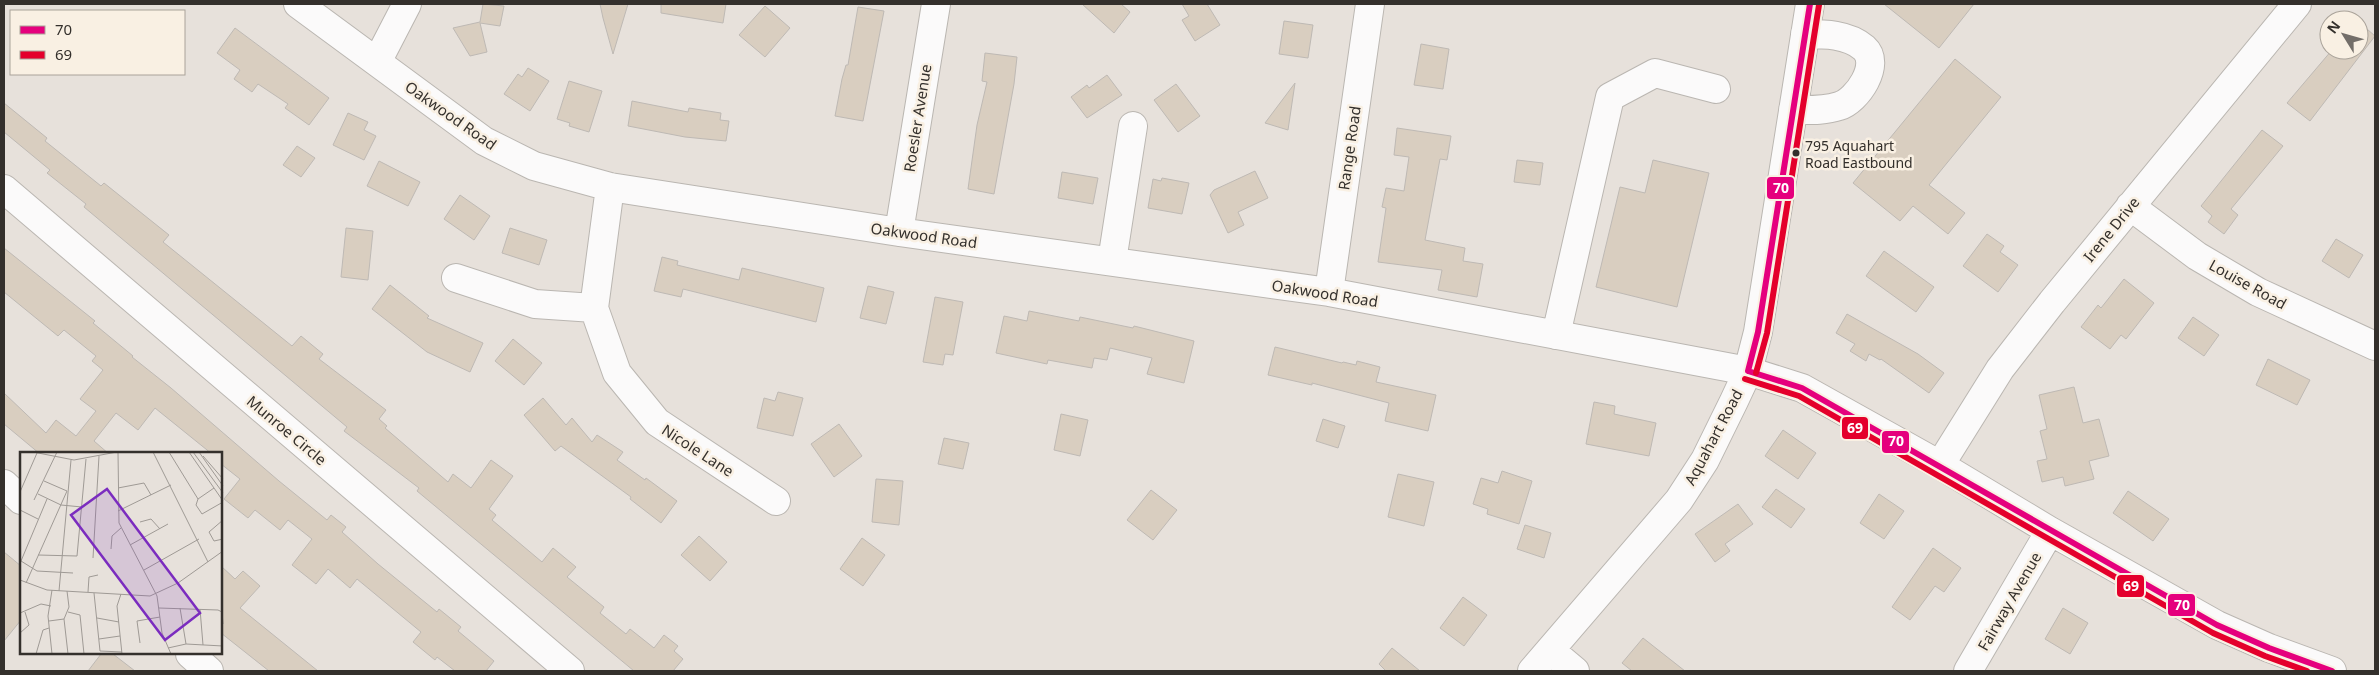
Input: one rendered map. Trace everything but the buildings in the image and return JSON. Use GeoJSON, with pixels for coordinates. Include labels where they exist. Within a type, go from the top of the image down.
{"type":"FeatureCollection","features":[{"type":"Feature","properties":{"kind":"street","name":"Oakwood Road"},"geometry":{"type":"LineString","coordinates":[[298,4],[484,141],[534,166],[610,187],[899,232],[1328,292],[1748,371],[1802,388],[1940,465],[2050,531],[2217,625],[2269,648],[2332,671]]}},
{"type":"Feature","properties":{"kind":"street"},"geometry":{"type":"LineString","coordinates":[[377,62],[407,4]]}},
{"type":"Feature","properties":{"kind":"street","name":"Roesler Avenue"},"geometry":{"type":"LineString","coordinates":[[899,232],[936,4]]}},
{"type":"Feature","properties":{"kind":"street","name":"Range Road"},"geometry":{"type":"LineString","coordinates":[[1328,292],[1370,4]]}},
{"type":"Feature","properties":{"kind":"street","name":"Aquahart Road"},"geometry":{"type":"LineString","coordinates":[[1532,671],[1679,500],[1705,460],[1748,371],[1758,332],[1810,4]]}},
{"type":"Feature","properties":{"kind":"street","name":"Irene Drive"},"geometry":{"type":"LineString","coordinates":[[1940,465],[2000,369],[2130,206],[2297,4]]}},
{"type":"Feature","properties":{"kind":"street"},"geometry":{"type":"LineString","coordinates":[[1793,110],[1821,110],[1841,106],[1861,90],[1868,73],[1868,55],[1864,48],[1846,38],[1805,34]]}},
{"type":"Feature","properties":{"kind":"street"},"geometry":{"type":"LineString","coordinates":[[1556,335],[1610,97],[1655,73],[1716,89]]}},
{"type":"Feature","properties":{"kind":"street"},"geometry":{"type":"LineString","coordinates":[[1112,262],[1133,126]]}},
{"type":"Feature","properties":{"kind":"street","name":"Nicole Lane"},"geometry":{"type":"LineString","coordinates":[[610,187],[594,308],[617,373],[657,422],[776,501]]}},
{"type":"Feature","properties":{"kind":"street","name":"Munroe Circle"},"geometry":{"type":"LineString","coordinates":[[4,189],[570,671]]}},
{"type":"Feature","properties":{"kind":"street","name":"Louise Road"},"geometry":{"type":"LineString","coordinates":[[2130,206],[2197,256],[2258,292],[2375,346]]}},
{"type":"Feature","properties":{"kind":"street"},"geometry":{"type":"LineString","coordinates":[[456,278],[535,304],[594,308]]}},
{"type":"Feature","properties":{"kind":"street"},"geometry":{"type":"LineString","coordinates":[[4,484],[20,499]]}},
{"type":"Feature","properties":{"kind":"street","name":"Fairway Avenue"},"geometry":{"type":"LineString","coordinates":[[1968,671],[2050,531]]}},
{"type":"Feature","properties":{"kind":"street"},"geometry":{"type":"LineString","coordinates":[[1550,650],[1574,671]]}},
{"type":"Feature","properties":{"kind":"street"},"geometry":{"type":"LineString","coordinates":[[191,655],[209,671]]}},
{"type":"Feature","properties":{"kind":"transit line","name":"70"},"geometry":{"type":"LineString","coordinates":[[1748,371],[1758,332],[1810,4]]}},
{"type":"Feature","properties":{"kind":"transit line","name":"69"},"geometry":{"type":"LineString","coordinates":[[1756,373],[1767,333],[1819,5]]}},
{"type":"Feature","properties":{"kind":"transit line","name":"70"},"geometry":{"type":"LineString","coordinates":[[1748,371],[1802,388],[2217,625],[2269,648],[2332,671]]}},
{"type":"Feature","properties":{"kind":"transit line","name":"69"},"geometry":{"type":"LineString","coordinates":[[1745,379],[1799,396],[2213,633],[2265,656],[2307,671]]}},
{"type":"Feature","properties":{"kind":"place","name":"795 Aquahart Road Eastbound"},"geometry":{"type":"Point","coordinates":[1796,153]}}]}
